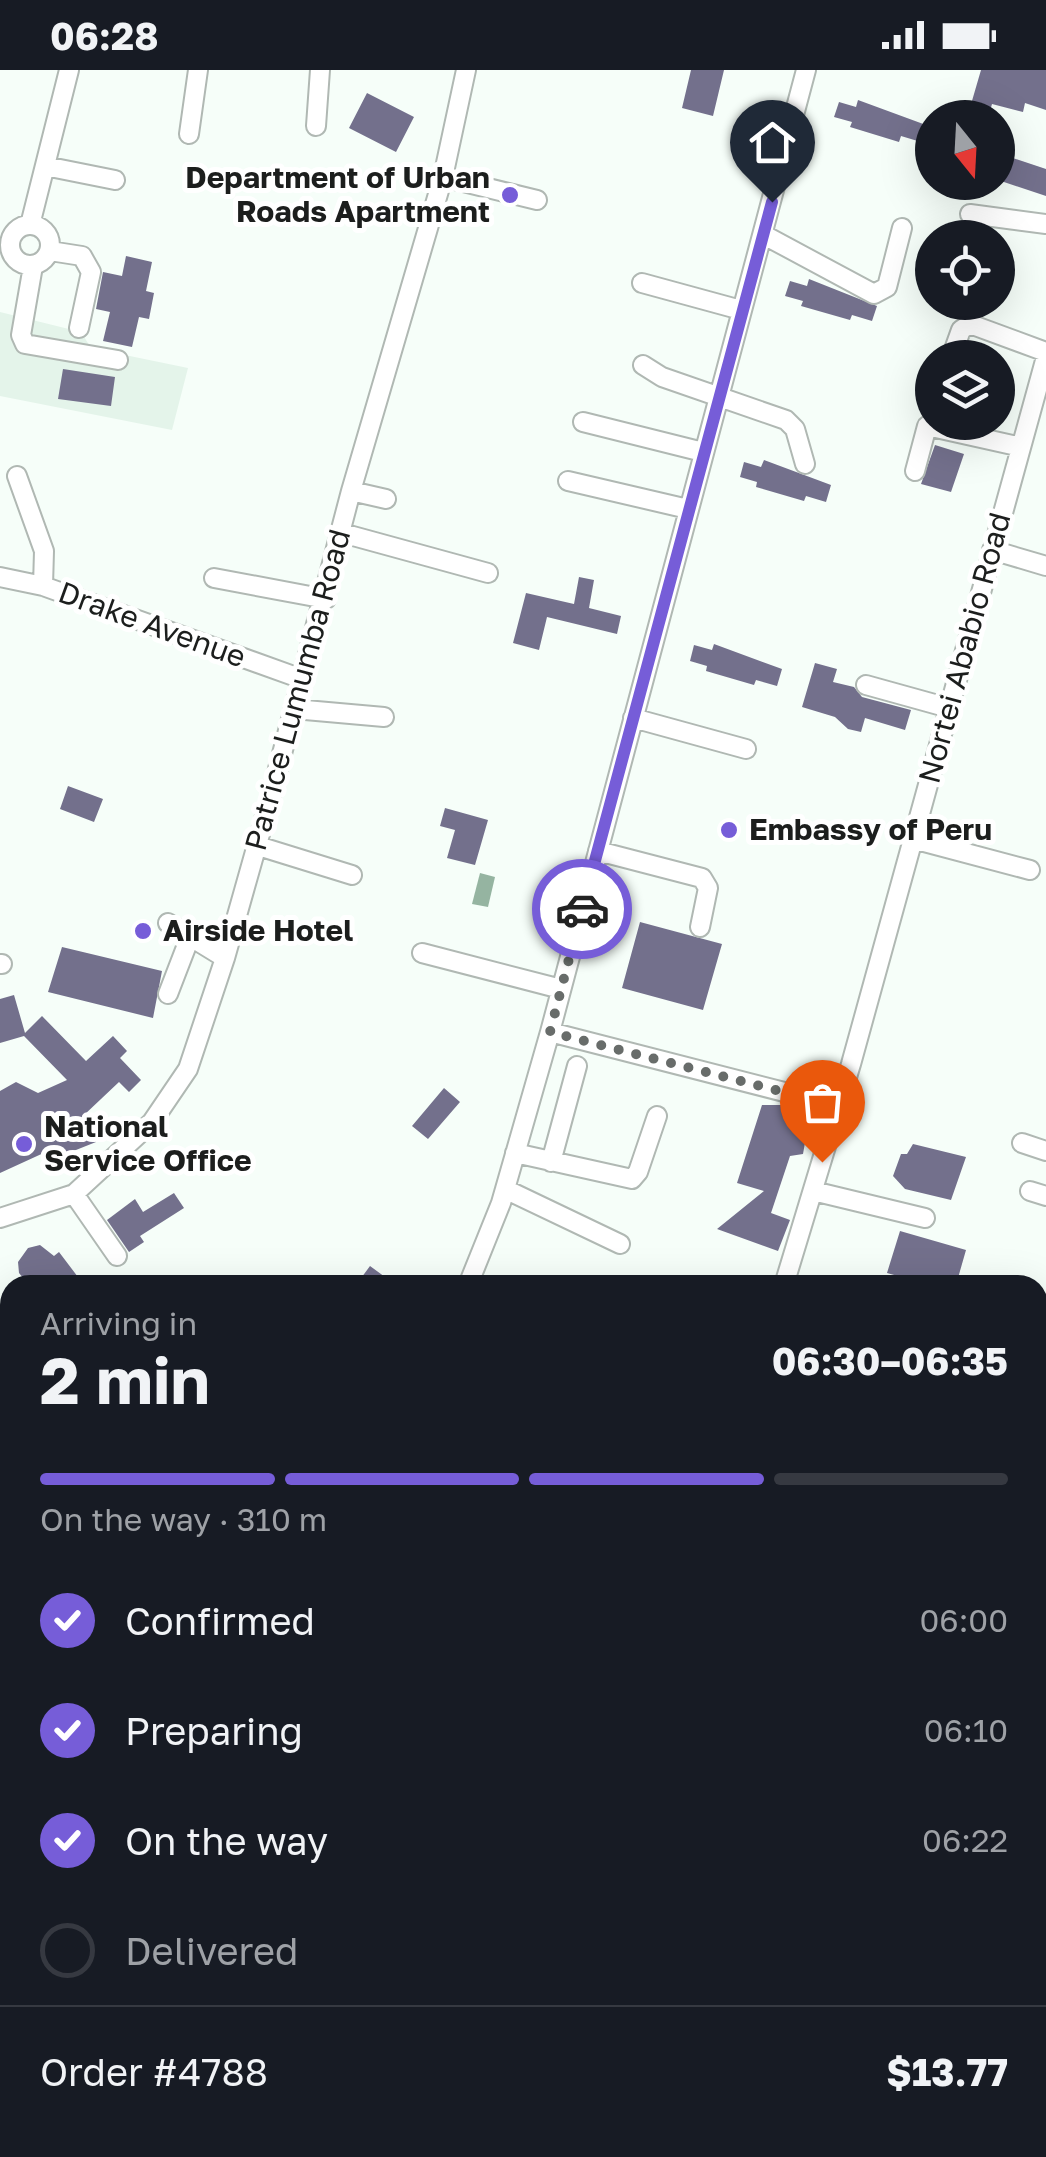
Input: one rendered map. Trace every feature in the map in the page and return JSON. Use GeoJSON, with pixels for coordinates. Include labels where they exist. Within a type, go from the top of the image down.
{"type":"FeatureCollection","features":[{"type":"Feature","properties":{"kind":"street"},"geometry":{"type":"LineString","coordinates":[[30,224],[70,70]]}},
{"type":"Feature","properties":{"kind":"street"},"geometry":{"type":"LineString","coordinates":[[189,134],[198,70]]}},
{"type":"Feature","properties":{"kind":"street"},"geometry":{"type":"LineString","coordinates":[[316,126],[320,70]]}},
{"type":"Feature","properties":{"kind":"street","name":"Patrice Lumumba Road"},"geometry":{"type":"LineString","coordinates":[[0,1218],[74,1194],[152,1122],[188,1069],[225,958],[326,599],[351,491],[444,177],[465,70]]}},
{"type":"Feature","properties":{"kind":"street"},"geometry":{"type":"LineString","coordinates":[[472,1275],[505,1190],[550,1032],[806,70]]}},
{"type":"Feature","properties":{"kind":"street"},"geometry":{"type":"LineString","coordinates":[[45,166],[115,180]]}},
{"type":"Feature","properties":{"kind":"street"},"geometry":{"type":"LineString","coordinates":[[444,177],[538,200]]}},
{"type":"Feature","properties":{"kind":"street"},"geometry":{"type":"LineString","coordinates":[[970,214],[1046,224]]}},
{"type":"Feature","properties":{"kind":"street"},"geometry":{"type":"LineString","coordinates":[[33,266],[20,264],[10,254],[10,240],[17,228],[30,224],[47,233],[50,252]]}},
{"type":"Feature","properties":{"kind":"street"},"geometry":{"type":"LineString","coordinates":[[764,235],[874,294],[887,287],[902,228]]}},
{"type":"Feature","properties":{"kind":"street"},"geometry":{"type":"LineString","coordinates":[[78,328],[92,272],[82,256],[50,252],[33,266],[21,335],[25,344],[118,360]]}},
{"type":"Feature","properties":{"kind":"street"},"geometry":{"type":"LineString","coordinates":[[642,283],[741,310]]}},
{"type":"Feature","properties":{"kind":"street"},"geometry":{"type":"LineString","coordinates":[[957,340],[961,330],[970,324],[1011,340]]}},
{"type":"Feature","properties":{"kind":"street"},"geometry":{"type":"LineString","coordinates":[[1015,342],[1046,354]]}},
{"type":"Feature","properties":{"kind":"street","name":"Nortei Ababio Road"},"geometry":{"type":"LineString","coordinates":[[787,1275],[950,708],[1046,354]]}},
{"type":"Feature","properties":{"kind":"street"},"geometry":{"type":"LineString","coordinates":[[643,366],[786,420],[795,429],[805,464]]}},
{"type":"Feature","properties":{"kind":"street"},"geometry":{"type":"LineString","coordinates":[[583,422],[703,452]]}},
{"type":"Feature","properties":{"kind":"street"},"geometry":{"type":"LineString","coordinates":[[915,471],[926,426],[1021,447]]}},
{"type":"Feature","properties":{"kind":"street"},"geometry":{"type":"LineString","coordinates":[[17,476],[44,551],[43,586]]}},
{"type":"Feature","properties":{"kind":"street"},"geometry":{"type":"LineString","coordinates":[[568,481],[688,509]]}},
{"type":"Feature","properties":{"kind":"street"},"geometry":{"type":"LineString","coordinates":[[351,491],[386,499]]}},
{"type":"Feature","properties":{"kind":"street"},"geometry":{"type":"LineString","coordinates":[[342,533],[488,573]]}},
{"type":"Feature","properties":{"kind":"street"},"geometry":{"type":"LineString","coordinates":[[992,550],[1046,566]]}},
{"type":"Feature","properties":{"kind":"street","name":"Drake Avenue"},"geometry":{"type":"LineString","coordinates":[[0,577],[43,586],[302,679]]}},
{"type":"Feature","properties":{"kind":"street"},"geometry":{"type":"LineString","coordinates":[[214,578],[326,599]]}},
{"type":"Feature","properties":{"kind":"street"},"geometry":{"type":"LineString","coordinates":[[866,685],[950,708]]}},
{"type":"Feature","properties":{"kind":"street"},"geometry":{"type":"LineString","coordinates":[[294,709],[384,718]]}},
{"type":"Feature","properties":{"kind":"street"},"geometry":{"type":"LineString","coordinates":[[633,718],[746,750]]}},
{"type":"Feature","properties":{"kind":"street"},"geometry":{"type":"LineString","coordinates":[[913,838],[1030,870]]}},
{"type":"Feature","properties":{"kind":"street"},"geometry":{"type":"LineString","coordinates":[[256,845],[352,875]]}},
{"type":"Feature","properties":{"kind":"street"},"geometry":{"type":"LineString","coordinates":[[598,851],[702,878],[708,888],[700,927]]}},
{"type":"Feature","properties":{"kind":"street"},"geometry":{"type":"LineString","coordinates":[[168,923],[225,958]]}},
{"type":"Feature","properties":{"kind":"street"},"geometry":{"type":"LineString","coordinates":[[168,994],[190,937]]}},
{"type":"Feature","properties":{"kind":"street"},"geometry":{"type":"LineString","coordinates":[[422,953],[561,989]]}},
{"type":"Feature","properties":{"kind":"street"},"geometry":{"type":"LineString","coordinates":[[550,1032],[838,1106]]}},
{"type":"Feature","properties":{"kind":"street"},"geometry":{"type":"LineString","coordinates":[[550,1162],[577,1066]]}},
{"type":"Feature","properties":{"kind":"street"},"geometry":{"type":"LineString","coordinates":[[515,1152],[624,1180],[632,1178],[638,1172],[657,1116]]}},
{"type":"Feature","properties":{"kind":"street"},"geometry":{"type":"LineString","coordinates":[[1022,1143],[1046,1151]]}},
{"type":"Feature","properties":{"kind":"street"},"geometry":{"type":"LineString","coordinates":[[505,1190],[620,1244]]}},
{"type":"Feature","properties":{"kind":"street"},"geometry":{"type":"LineString","coordinates":[[813,1191],[925,1218]]}},
{"type":"Feature","properties":{"kind":"street"},"geometry":{"type":"LineString","coordinates":[[74,1194],[117,1256]]}},
{"type":"Feature","properties":{"kind":"shaded area"},"geometry":{"type":"Polygon","coordinates":[[[0,312],[81,332],[91,348],[188,368],[172,430],[0,396],[0,312]]]}},
{"type":"Feature","properties":{"kind":"shaded area"},"geometry":{"type":"Polygon","coordinates":[[[480,873],[495,877],[488,907],[472,904],[480,873]]]}},
{"type":"Feature","properties":{"kind":"building"},"geometry":{"type":"Polygon","coordinates":[[[691,70],[724,70],[713,116],[682,108],[691,70]]]}},
{"type":"Feature","properties":{"kind":"building"},"geometry":{"type":"Polygon","coordinates":[[[981,70],[1046,70],[1046,110],[1025,103],[1023,112],[1015,110],[1015,100],[972,100],[981,70]]]}},
{"type":"Feature","properties":{"kind":"building"},"geometry":{"type":"Polygon","coordinates":[[[367,93],[414,117],[396,152],[349,128],[367,93]]]}},
{"type":"Feature","properties":{"kind":"building"},"geometry":{"type":"Polygon","coordinates":[[[858,100],[915,121],[915,140],[901,136],[899,142],[850,127],[852,122],[834,117],[839,102],[856,107],[858,100]]]}},
{"type":"Feature","properties":{"kind":"building"},"geometry":{"type":"Polygon","coordinates":[[[1015,159],[1046,169],[1046,196],[1015,186],[1015,159]]]}},
{"type":"Feature","properties":{"kind":"building"},"geometry":{"type":"Polygon","coordinates":[[[126,256],[152,262],[146,291],[154,293],[149,319],[139,317],[132,347],[103,341],[110,312],[96,309],[103,272],[122,276],[126,256]]]}},
{"type":"Feature","properties":{"kind":"building"},"geometry":{"type":"Polygon","coordinates":[[[809,279],[877,306],[872,321],[852,315],[850,320],[801,306],[803,301],[785,296],[790,281],[807,286],[809,279]]]}},
{"type":"Feature","properties":{"kind":"building"},"geometry":{"type":"Polygon","coordinates":[[[63,369],[115,377],[111,406],[58,399],[63,369]]]}},
{"type":"Feature","properties":{"kind":"building"},"geometry":{"type":"Polygon","coordinates":[[[935,445],[964,454],[951,492],[921,484],[935,445]]]}},
{"type":"Feature","properties":{"kind":"building"},"geometry":{"type":"Polygon","coordinates":[[[764,460],[831,485],[826,502],[806,496],[804,501],[756,487],[757,482],[740,477],[744,462],[761,467],[764,460]]]}},
{"type":"Feature","properties":{"kind":"building"},"geometry":{"type":"Polygon","coordinates":[[[579,577],[594,580],[589,608],[621,616],[617,634],[547,617],[539,650],[513,643],[526,593],[574,604],[579,577]]]}},
{"type":"Feature","properties":{"kind":"building"},"geometry":{"type":"Polygon","coordinates":[[[714,644],[782,669],[777,686],[756,680],[754,685],[706,671],[707,666],[690,661],[694,645],[712,650],[714,644]]]}},
{"type":"Feature","properties":{"kind":"building"},"geometry":{"type":"Polygon","coordinates":[[[815,663],[837,669],[833,682],[854,687],[862,697],[911,710],[905,730],[865,718],[861,732],[848,729],[835,717],[802,707],[815,663]]]}},
{"type":"Feature","properties":{"kind":"building"},"geometry":{"type":"Polygon","coordinates":[[[68,786],[103,799],[94,822],[60,809],[68,786]]]}},
{"type":"Feature","properties":{"kind":"building"},"geometry":{"type":"Polygon","coordinates":[[[445,808],[488,820],[475,865],[447,858],[455,830],[440,826],[445,808]]]}},
{"type":"Feature","properties":{"kind":"building"},"geometry":{"type":"Polygon","coordinates":[[[640,922],[722,944],[703,1010],[622,988],[640,922]]]}},
{"type":"Feature","properties":{"kind":"building"},"geometry":{"type":"Polygon","coordinates":[[[62,947],[162,971],[153,1018],[48,992],[62,947]]]}},
{"type":"Feature","properties":{"kind":"building"},"geometry":{"type":"Polygon","coordinates":[[[14,995],[25,1033],[42,1016],[86,1061],[113,1036],[127,1051],[120,1058],[141,1080],[129,1092],[119,1082],[83,1116],[96,1142],[51,1160],[48,1151],[0,1173],[0,1091],[16,1082],[38,1093],[67,1080],[24,1036],[0,1043],[0,999],[14,995]]]}},
{"type":"Feature","properties":{"kind":"building"},"geometry":{"type":"Polygon","coordinates":[[[444,1088],[460,1102],[428,1139],[412,1126],[444,1088]]]}},
{"type":"Feature","properties":{"kind":"building"},"geometry":{"type":"Polygon","coordinates":[[[762,1105],[786,1105],[806,1137],[803,1154],[790,1156],[771,1213],[790,1220],[778,1251],[717,1229],[764,1191],[737,1183],[762,1105]]]}},
{"type":"Feature","properties":{"kind":"building"},"geometry":{"type":"Polygon","coordinates":[[[913,1144],[966,1157],[951,1200],[905,1189],[893,1176],[901,1154],[907,1154],[913,1144]]]}},
{"type":"Feature","properties":{"kind":"building"},"geometry":{"type":"Polygon","coordinates":[[[174,1193],[184,1208],[140,1236],[144,1242],[129,1252],[107,1220],[135,1199],[143,1212],[174,1193]]]}},
{"type":"Feature","properties":{"kind":"building"},"geometry":{"type":"Polygon","coordinates":[[[900,1231],[966,1250],[959,1275],[887,1273],[900,1231]]]}},
{"type":"Feature","properties":{"kind":"building"},"geometry":{"type":"Polygon","coordinates":[[[40,1245],[54,1256],[59,1252],[76,1275],[21,1275],[18,1262],[28,1248],[40,1245]]]}},
{"type":"Feature","properties":{"kind":"building"},"geometry":{"type":"Polygon","coordinates":[[[370,1266],[382,1275],[363,1275],[370,1266]]]}},
{"type":"Feature","properties":{"kind":"way so far"},"geometry":{"type":"LineString","coordinates":[[582,909],[550,1032],[838,1106],[822,1162]]}},
{"type":"Feature","properties":{"kind":"place","name":"Department of Urban Roads Apartment"},"geometry":{"type":"Point","coordinates":[510,195]}},
{"type":"Feature","properties":{"kind":"place","name":"Embassy of Peru"},"geometry":{"type":"Point","coordinates":[729,830]}},
{"type":"Feature","properties":{"kind":"place","name":"Airside Hotel"},"geometry":{"type":"Point","coordinates":[143,931]}},
{"type":"Feature","properties":{"kind":"place","name":"National Service Office"},"geometry":{"type":"Point","coordinates":[24,1144]}},
{"type":"Feature","properties":{"kind":"route"},"geometry":{"type":"LineString","coordinates":[[582,909],[772,202]]}}]}
